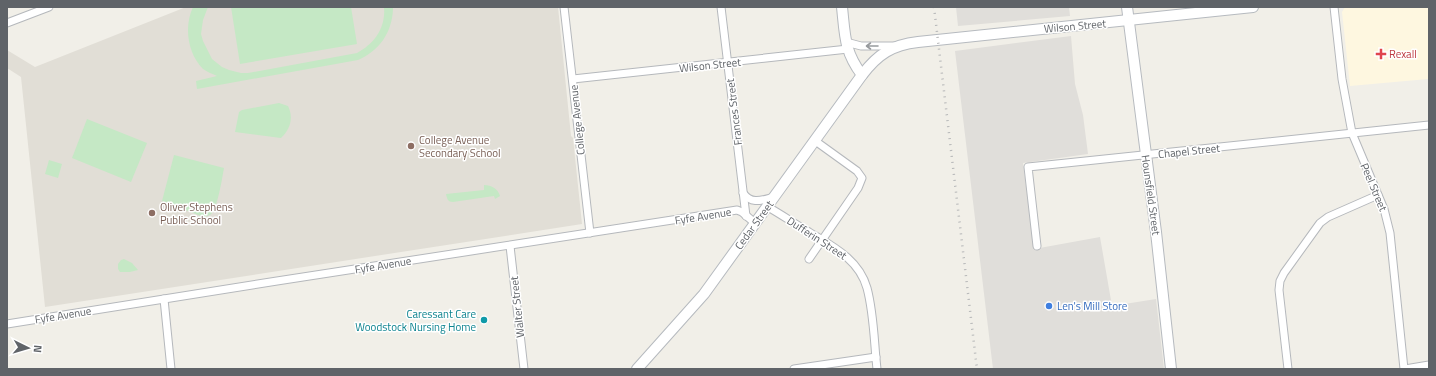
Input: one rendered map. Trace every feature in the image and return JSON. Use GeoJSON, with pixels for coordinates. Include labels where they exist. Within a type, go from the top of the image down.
{"type":"FeatureCollection","features":[{"type":"Feature","properties":{"kind":"main road"},"geometry":{"type":"LineString","coordinates":[[842,7],[847,46],[851,59],[862,75]]}},
{"type":"Feature","properties":{"kind":"main road","name":"Hounsfield Street"},"geometry":{"type":"LineString","coordinates":[[1127,7],[1156,232],[1171,369]]}},
{"type":"Feature","properties":{"kind":"main road","name":"Wilson Street"},"geometry":{"type":"LineString","coordinates":[[862,75],[878,57],[898,45],[913,42],[1253,7]]}},
{"type":"Feature","properties":{"kind":"main road","name":"Cedar Street"},"geometry":{"type":"LineString","coordinates":[[637,369],[697,302],[756,224],[814,140],[862,75]]}},
{"type":"Feature","properties":{"kind":"street"},"geometry":{"type":"LineString","coordinates":[[7,23],[49,7]]}},
{"type":"Feature","properties":{"kind":"street","name":"College Avenue"},"geometry":{"type":"LineString","coordinates":[[564,7],[573,80],[578,140],[590,233]]}},
{"type":"Feature","properties":{"kind":"street","name":"Frances Street"},"geometry":{"type":"LineString","coordinates":[[721,7],[746,216]]}},
{"type":"Feature","properties":{"kind":"street","name":"Peel Street"},"geometry":{"type":"LineString","coordinates":[[1334,7],[1342,79],[1352,133],[1384,209],[1390,233],[1404,369]]}},
{"type":"Feature","properties":{"kind":"street","name":"Wilson Street"},"geometry":{"type":"LineString","coordinates":[[573,80],[728,63],[847,46],[898,45]]}},
{"type":"Feature","properties":{"kind":"street","name":"Chapel Street"},"geometry":{"type":"LineString","coordinates":[[1037,246],[1028,167],[1429,125]]}},
{"type":"Feature","properties":{"kind":"street"},"geometry":{"type":"LineString","coordinates":[[809,259],[858,188],[862,177],[857,171],[814,140]]}},
{"type":"Feature","properties":{"kind":"street"},"geometry":{"type":"LineString","coordinates":[[743,193],[748,199],[754,201],[774,197]]}},
{"type":"Feature","properties":{"kind":"street"},"geometry":{"type":"LineString","coordinates":[[1288,369],[1279,290],[1280,281],[1284,273],[1320,223],[1328,217],[1378,195]]}},
{"type":"Feature","properties":{"kind":"street","name":"Dufferin Street"},"geometry":{"type":"LineString","coordinates":[[768,207],[839,250],[859,271],[864,280],[870,301],[878,369]]}},
{"type":"Feature","properties":{"kind":"street","name":"Fyfe Avenue"},"geometry":{"type":"LineString","coordinates":[[7,324],[737,210],[756,224]]}},
{"type":"Feature","properties":{"kind":"street","name":"Walter Street"},"geometry":{"type":"LineString","coordinates":[[510,246],[524,369]]}},
{"type":"Feature","properties":{"kind":"street"},"geometry":{"type":"LineString","coordinates":[[164,299],[171,369]]}},
{"type":"Feature","properties":{"kind":"street"},"geometry":{"type":"LineString","coordinates":[[794,369],[876,357]]}},
{"type":"Feature","properties":{"kind":"street"},"geometry":{"type":"LineString","coordinates":[[1404,369],[1429,366]]}},
{"type":"Feature","properties":{"kind":"shaded area","name":"College Avenue Secondary School"},"geometry":{"type":"Polygon","coordinates":[[[186,7],[558,7],[571,136],[573,138],[582,224],[45,307],[21,77],[7,68],[7,50],[35,67],[186,7]]]}},
{"type":"Feature","properties":{"kind":"shaded area"},"geometry":{"type":"Polygon","coordinates":[[[956,7],[1069,7],[1070,16],[958,26],[956,7]]]}},
{"type":"Feature","properties":{"kind":"shaded area"},"geometry":{"type":"Polygon","coordinates":[[[1345,7],[1429,7],[1429,85],[1428,79],[1350,86],[1342,12],[1345,7]]]}},
{"type":"Feature","properties":{"kind":"shaded area"},"geometry":{"type":"Polygon","coordinates":[[[1071,36],[1075,84],[1083,115],[1088,154],[1023,163],[1034,249],[1100,237],[1112,306],[1156,299],[1164,369],[993,369],[955,51],[1071,36]]]}},
{"type":"Feature","properties":{"kind":"green space"},"geometry":{"type":"Polygon","coordinates":[[[193,7],[208,7],[203,20],[201,34],[212,59],[222,67],[241,73],[357,53],[369,45],[378,34],[383,22],[384,7],[393,7],[393,9],[390,26],[383,40],[372,52],[358,60],[197,89],[196,81],[217,76],[203,69],[193,55],[190,47],[188,31],[190,14],[193,7]]]}},
{"type":"Feature","properties":{"kind":"green space"},"geometry":{"type":"Polygon","coordinates":[[[231,7],[351,7],[357,44],[240,64],[231,7]]]}},
{"type":"Feature","properties":{"kind":"green space"},"geometry":{"type":"Polygon","coordinates":[[[279,103],[288,106],[291,115],[289,128],[281,138],[235,132],[239,112],[242,110],[279,103]]]}},
{"type":"Feature","properties":{"kind":"green space"},"geometry":{"type":"Polygon","coordinates":[[[87,119],[147,143],[131,182],[72,158],[87,119]]]}},
{"type":"Feature","properties":{"kind":"green space"},"geometry":{"type":"Polygon","coordinates":[[[174,155],[224,168],[220,192],[214,209],[210,215],[201,216],[162,201],[174,155]]]}},
{"type":"Feature","properties":{"kind":"green space"},"geometry":{"type":"Polygon","coordinates":[[[49,160],[62,164],[58,178],[45,174],[49,160]]]}},
{"type":"Feature","properties":{"kind":"green space"},"geometry":{"type":"Polygon","coordinates":[[[484,185],[494,188],[498,191],[500,196],[495,199],[494,196],[451,202],[446,194],[484,190],[484,185]]]}},
{"type":"Feature","properties":{"kind":"green space"},"geometry":{"type":"Polygon","coordinates":[[[124,259],[132,263],[138,270],[120,272],[118,269],[118,264],[124,259]]]}},
{"type":"Feature","properties":{"kind":"railway"},"geometry":{"type":"LineString","coordinates":[[934,7],[977,369]]}},
{"type":"Feature","properties":{"kind":"place","name":"Rexall"},"geometry":{"type":"Point","coordinates":[1381,54]}},
{"type":"Feature","properties":{"kind":"place","name":"College Avenue Secondary School"},"geometry":{"type":"Point","coordinates":[411,146]}},
{"type":"Feature","properties":{"kind":"place","name":"Oliver Stephens Public School"},"geometry":{"type":"Point","coordinates":[152,213]}},
{"type":"Feature","properties":{"kind":"place","name":"Len's Mill Store"},"geometry":{"type":"Point","coordinates":[1049,306]}},
{"type":"Feature","properties":{"kind":"place","name":"Caressant Care Woodstock Nursing Home"},"geometry":{"type":"Point","coordinates":[484,320]}}]}
